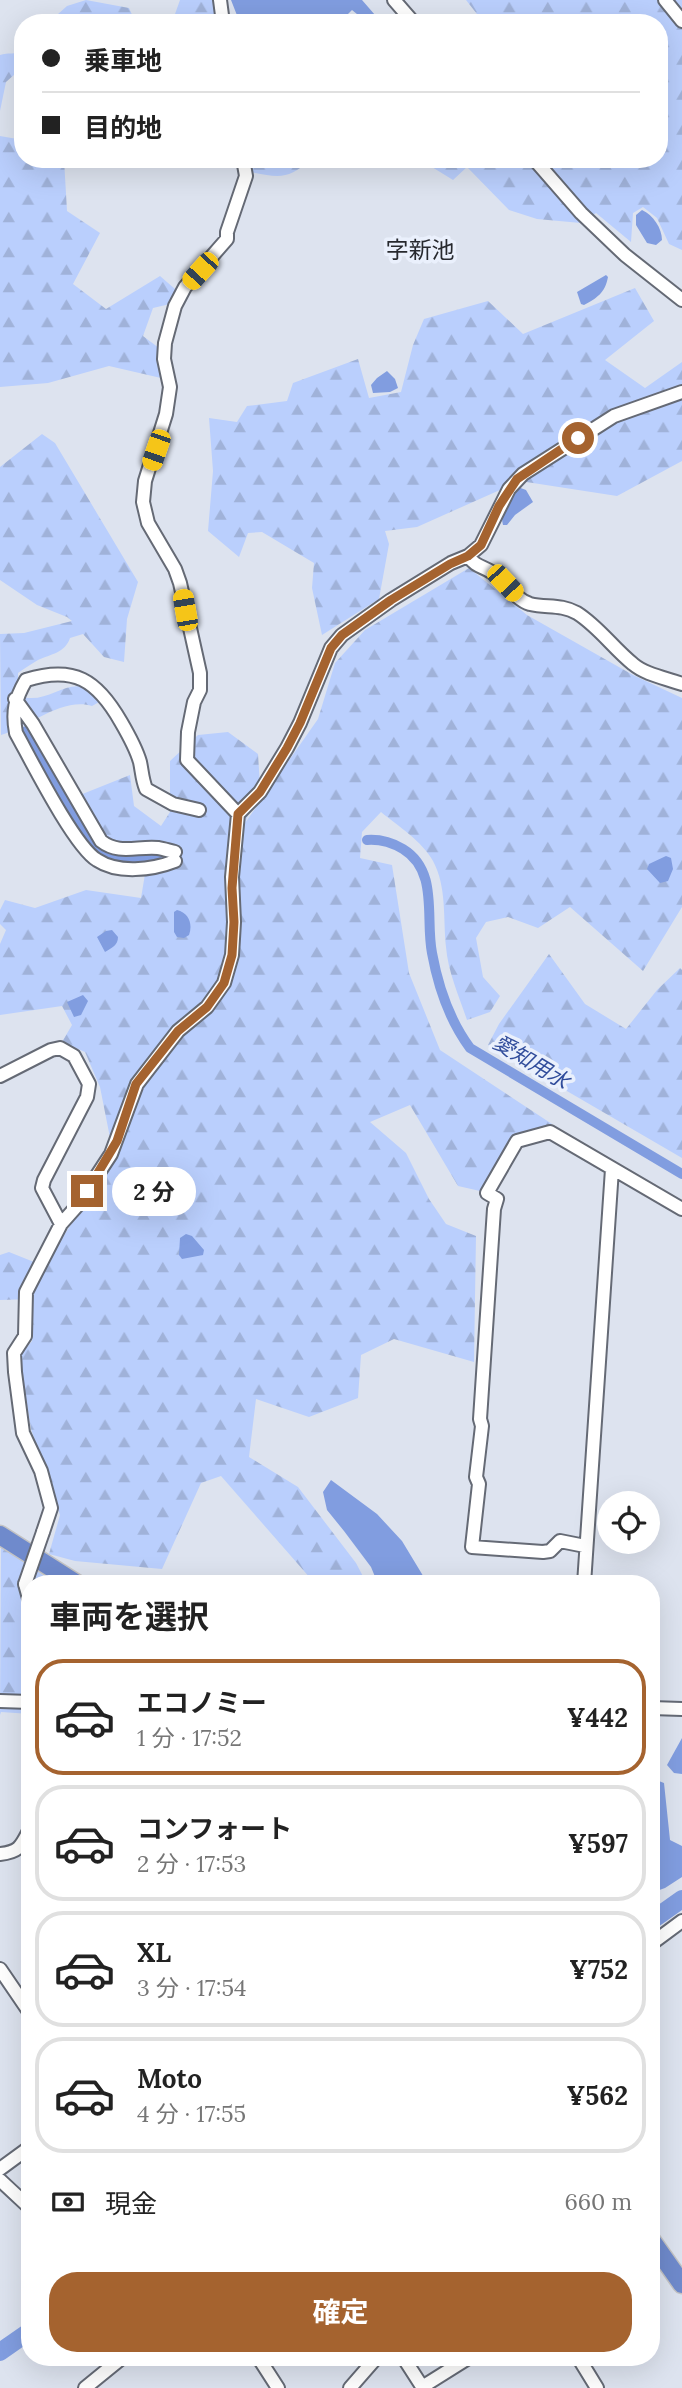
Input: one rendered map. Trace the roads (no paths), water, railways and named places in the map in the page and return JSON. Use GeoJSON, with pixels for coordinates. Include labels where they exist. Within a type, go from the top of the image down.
{"type":"FeatureCollection","features":[{"type":"Feature","properties":{"kind":"highway"},"geometry":{"type":"LineString","coordinates":[[0,1535],[63,1575]]}},
{"type":"Feature","properties":{"kind":"highway"},"geometry":{"type":"LineString","coordinates":[[660,2254],[682,2284]]}},
{"type":"Feature","properties":{"kind":"street"},"geometry":{"type":"LineString","coordinates":[[394,0],[406,14]]}},
{"type":"Feature","properties":{"kind":"street"},"geometry":{"type":"LineString","coordinates":[[665,0],[682,20]]}},
{"type":"Feature","properties":{"kind":"street"},"geometry":{"type":"LineString","coordinates":[[238,814],[187,760],[188,732],[194,702],[200,690],[200,673],[180,583],[175,569],[153,534],[143,502],[145,481],[166,414],[170,387],[164,359],[165,343],[175,306],[185,287],[227,239],[246,176],[245,168]]}},
{"type":"Feature","properties":{"kind":"street"},"geometry":{"type":"LineString","coordinates":[[542,168],[582,213],[625,255],[682,300]]}},
{"type":"Feature","properties":{"kind":"street"},"geometry":{"type":"LineString","coordinates":[[28,1575],[51,1507],[41,1471],[23,1433],[17,1395],[14,1353],[25,1336],[26,1292],[61,1224],[77,1206],[111,1154],[136,1084],[178,1031],[207,1007],[224,983],[232,955],[232,888],[238,814],[260,792],[287,748],[331,648],[342,635],[391,600],[468,556],[481,545],[509,489],[523,474],[614,416],[682,392]]}},
{"type":"Feature","properties":{"kind":"street"},"geometry":{"type":"LineString","coordinates":[[468,556],[476,567],[493,573],[522,600],[566,608],[595,626],[632,664],[682,684]]}},
{"type":"Feature","properties":{"kind":"street"},"geometry":{"type":"LineString","coordinates":[[15,699],[33,724],[101,841],[114,849],[157,848],[175,857],[162,866],[128,869],[109,866],[88,853],[16,733],[13,717],[15,699],[26,680],[48,673],[84,680],[99,689],[122,724],[140,762],[141,777],[146,789],[173,804],[198,810]]}},
{"type":"Feature","properties":{"kind":"street"},"geometry":{"type":"LineString","coordinates":[[0,1076],[60,1048],[74,1056],[89,1084],[88,1097],[42,1188],[61,1224]]}},
{"type":"Feature","properties":{"kind":"street"},"geometry":{"type":"LineString","coordinates":[[585,1546],[560,1541],[550,1550],[543,1552],[472,1547],[479,1484],[476,1477],[482,1426],[480,1419],[496,1199],[487,1193],[517,1141],[550,1132],[682,1209]]}},
{"type":"Feature","properties":{"kind":"street"},"geometry":{"type":"LineString","coordinates":[[584,1575],[612,1169]]}},
{"type":"Feature","properties":{"kind":"street"},"geometry":{"type":"LineString","coordinates":[[0,1701],[21,1702]]}},
{"type":"Feature","properties":{"kind":"street"},"geometry":{"type":"LineString","coordinates":[[660,1708],[682,1709]]}},
{"type":"Feature","properties":{"kind":"street"},"geometry":{"type":"LineString","coordinates":[[0,1854],[12,1853],[21,1847]]}},
{"type":"Feature","properties":{"kind":"street"},"geometry":{"type":"LineString","coordinates":[[660,1937],[682,1921]]}},
{"type":"Feature","properties":{"kind":"street"},"geometry":{"type":"LineString","coordinates":[[0,1969],[21,1999]]}},
{"type":"Feature","properties":{"kind":"street"},"geometry":{"type":"LineString","coordinates":[[0,2169],[21,2154]]}},
{"type":"Feature","properties":{"kind":"street"},"geometry":{"type":"LineString","coordinates":[[0,2180],[21,2198]]}},
{"type":"Feature","properties":{"kind":"street"},"geometry":{"type":"LineString","coordinates":[[85,2388],[109,2366]]}},
{"type":"Feature","properties":{"kind":"street"},"geometry":{"type":"LineString","coordinates":[[264,2366],[278,2388]]}},
{"type":"Feature","properties":{"kind":"street"},"geometry":{"type":"LineString","coordinates":[[350,2388],[369,2366]]}},
{"type":"Feature","properties":{"kind":"street"},"geometry":{"type":"LineString","coordinates":[[409,2366],[422,2387],[456,2366]]}},
{"type":"Feature","properties":{"kind":"street"},"geometry":{"type":"LineString","coordinates":[[584,2366],[597,2388]]}},
{"type":"Feature","properties":{"kind":"waterway","name":"愛知用水"},"geometry":{"type":"LineString","coordinates":[[26,731],[94,847],[122,858],[173,856]]}},
{"type":"Feature","properties":{"kind":"waterway","name":"愛知用水"},"geometry":{"type":"LineString","coordinates":[[367,840],[390,843],[403,849],[414,858],[422,870],[428,896],[432,953],[438,978],[451,1015],[470,1048],[682,1174]]}},
{"type":"Feature","properties":{"kind":"waterway"},"geometry":{"type":"LineString","coordinates":[[660,1915],[682,1899]]}},
{"type":"Feature","properties":{"kind":"waterway"},"geometry":{"type":"LineString","coordinates":[[0,2352],[21,2337]]}},
{"type":"Feature","properties":{"kind":"district","name":"字新池"},"geometry":{"type":"Point","coordinates":[420,250]}}]}
